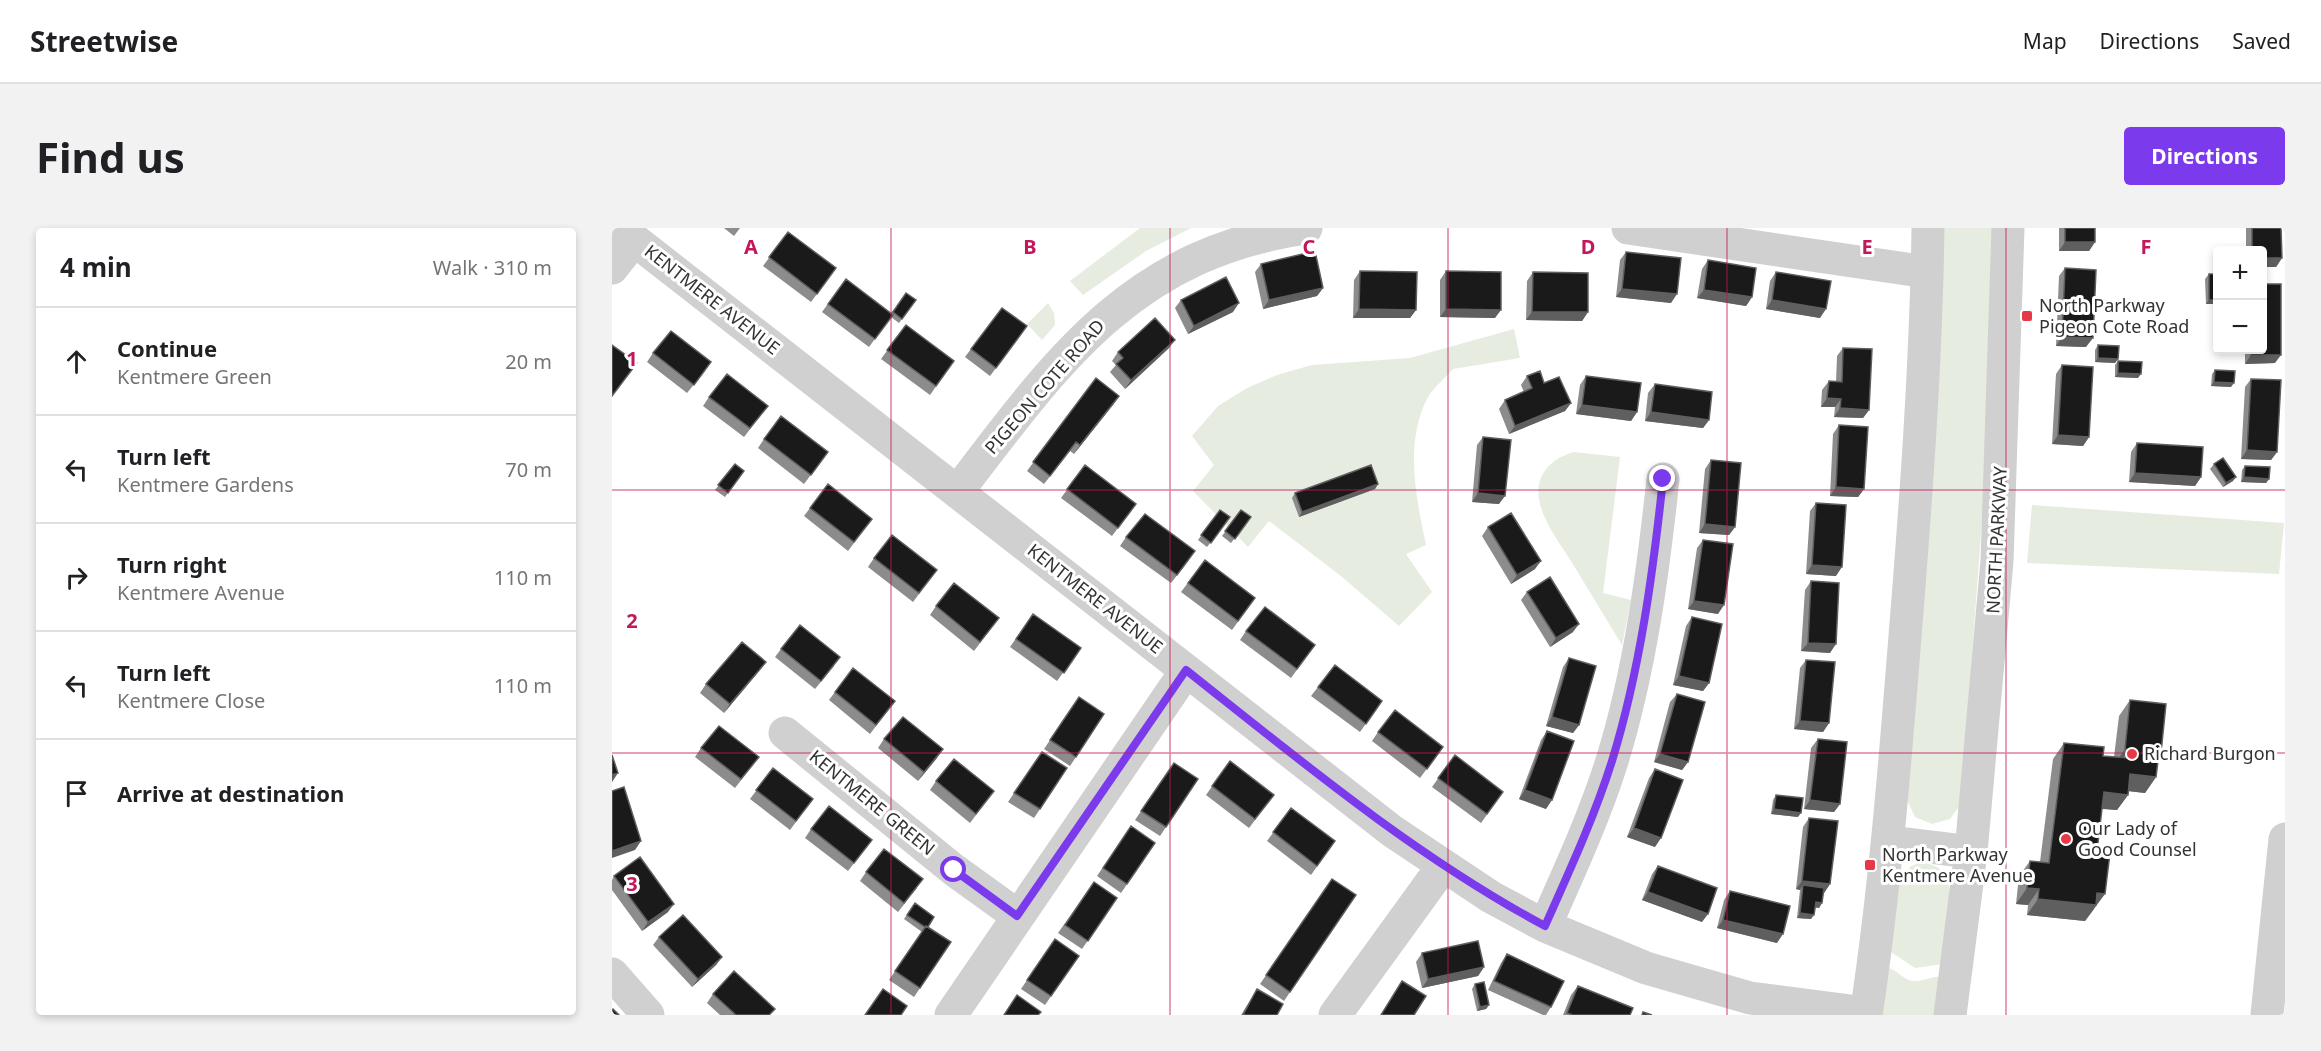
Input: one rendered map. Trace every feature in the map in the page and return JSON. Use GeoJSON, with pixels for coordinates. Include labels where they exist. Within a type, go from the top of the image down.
{"type":"FeatureCollection","features":[{"type":"Feature","properties":{"kind":"street","name":"PIGEON COTE ROAD"},"geometry":{"type":"LineString","coordinates":[[958,491],[1089,332],[1118,306],[1154,280],[1211,251],[1277,232],[1306,228]]}},
{"type":"Feature","properties":{"kind":"street"},"geometry":{"type":"LineString","coordinates":[[1628,228],[1927,272]]}},
{"type":"Feature","properties":{"kind":"street"},"geometry":{"type":"LineString","coordinates":[[1866,1014],[1889,842],[1918,468],[1928,228]]}},
{"type":"Feature","properties":{"kind":"street","name":"NORTH PARKWAY"},"geometry":{"type":"LineString","coordinates":[[1950,1015],[1971,852],[1997,561],[2008,228]]}},
{"type":"Feature","properties":{"kind":"street","name":"KENTMERE AVENUE"},"geometry":{"type":"LineString","coordinates":[[627,234],[1392,831],[1443,866],[1545,926],[1646,968],[1750,998],[1866,1014]]}},
{"type":"Feature","properties":{"kind":"street"},"geometry":{"type":"LineString","coordinates":[[612,268],[627,234]]}},
{"type":"Feature","properties":{"kind":"street"},"geometry":{"type":"LineString","coordinates":[[1545,926],[1612,761],[1634,669],[1653,572],[1663,479]]}},
{"type":"Feature","properties":{"kind":"street"},"geometry":{"type":"LineString","coordinates":[[951,1015],[1186,670]]}},
{"type":"Feature","properties":{"kind":"street","name":"KENTMERE GREEN"},"geometry":{"type":"LineString","coordinates":[[785,733],[954,870],[1017,916]]}},
{"type":"Feature","properties":{"kind":"street"},"geometry":{"type":"LineString","coordinates":[[2267,1015],[2285,839]]}},
{"type":"Feature","properties":{"kind":"street"},"geometry":{"type":"LineString","coordinates":[[1889,842],[1971,852]]}},
{"type":"Feature","properties":{"kind":"street"},"geometry":{"type":"LineString","coordinates":[[1335,1015],[1443,866]]}},
{"type":"Feature","properties":{"kind":"street"},"geometry":{"type":"LineString","coordinates":[[612,974],[648,1015]]}},
{"type":"Feature","properties":{"kind":"shaded area"},"geometry":{"type":"Polygon","coordinates":[[[1140,228],[1191,228],[1146,251],[1083,295],[1070,281],[1140,228]]]}},
{"type":"Feature","properties":{"kind":"shaded area"},"geometry":{"type":"Polygon","coordinates":[[[1940,228],[1993,228],[1986,466],[1961,804],[1950,819],[1932,824],[1915,817],[1907,800],[1940,228]]]}},
{"type":"Feature","properties":{"kind":"shaded area"},"geometry":{"type":"Polygon","coordinates":[[[1048,303],[1054,313],[1055,325],[1042,340],[1027,324],[1048,303]]]}},
{"type":"Feature","properties":{"kind":"shaded area"},"geometry":{"type":"Polygon","coordinates":[[[1514,329],[1520,358],[1453,369],[1430,393],[1421,414],[1416,432],[1414,470],[1426,545],[1406,554],[1432,592],[1399,626],[1341,576],[1269,521],[1248,547],[1193,491],[1214,465],[1192,436],[1218,406],[1247,388],[1277,375],[1312,365],[1410,358],[1514,329]]]}},
{"type":"Feature","properties":{"kind":"shaded area"},"geometry":{"type":"Polygon","coordinates":[[[1574,452],[1620,457],[1603,593],[1631,600],[1622,645],[1552,532],[1539,499],[1540,482],[1547,468],[1559,458],[1574,452]]]}},
{"type":"Feature","properties":{"kind":"shaded area"},"geometry":{"type":"Polygon","coordinates":[[[2032,505],[2284,523],[2279,574],[2027,563],[2032,505]]]}},
{"type":"Feature","properties":{"kind":"shaded area"},"geometry":{"type":"Polygon","coordinates":[[[1919,863],[1935,866],[1944,874],[1949,886],[1951,901],[1943,964],[1915,968],[1891,952],[1900,879],[1911,866],[1919,863]]]}},
{"type":"Feature","properties":{"kind":"shaded area"},"geometry":{"type":"Polygon","coordinates":[[[1888,968],[1913,981],[1942,977],[1937,1015],[1881,1015],[1888,968]]]}},
{"type":"Feature","properties":{"kind":"building"},"geometry":{"type":"Polygon","coordinates":[[[2065,228],[2095,228],[2095,242],[2065,242],[2065,228]]]}},
{"type":"Feature","properties":{"kind":"building"},"geometry":{"type":"Polygon","coordinates":[[[2252,228],[2281,228],[2282,258],[2267,258],[2267,246],[2252,246],[2252,228]]]}},
{"type":"Feature","properties":{"kind":"building"},"geometry":{"type":"Polygon","coordinates":[[[788,232],[836,268],[817,294],[769,257],[788,232]]]}},
{"type":"Feature","properties":{"kind":"building"},"geometry":{"type":"Polygon","coordinates":[[[1315,251],[1323,288],[1269,300],[1261,264],[1315,251]]]}},
{"type":"Feature","properties":{"kind":"building"},"geometry":{"type":"Polygon","coordinates":[[[1626,252],[1681,258],[1677,294],[1622,289],[1626,252]]]}},
{"type":"Feature","properties":{"kind":"building"},"geometry":{"type":"Polygon","coordinates":[[[1708,260],[1756,268],[1752,297],[1704,290],[1708,260]]]}},
{"type":"Feature","properties":{"kind":"building"},"geometry":{"type":"Polygon","coordinates":[[[2065,268],[2096,270],[2093,338],[2062,337],[2065,268]]]}},
{"type":"Feature","properties":{"kind":"building"},"geometry":{"type":"Polygon","coordinates":[[[1360,271],[1417,272],[1416,310],[1359,309],[1360,271]]]}},
{"type":"Feature","properties":{"kind":"building"},"geometry":{"type":"Polygon","coordinates":[[[1446,271],[1501,272],[1501,310],[1446,309],[1446,271]]]}},
{"type":"Feature","properties":{"kind":"building"},"geometry":{"type":"Polygon","coordinates":[[[1533,272],[1588,273],[1588,312],[1532,312],[1533,272]]]}},
{"type":"Feature","properties":{"kind":"building"},"geometry":{"type":"Polygon","coordinates":[[[1776,272],[1831,281],[1826,309],[1772,300],[1776,272]]]}},
{"type":"Feature","properties":{"kind":"building"},"geometry":{"type":"Polygon","coordinates":[[[2209,274],[2213,274],[2213,300],[2209,300],[2209,274]]]}},
{"type":"Feature","properties":{"kind":"building"},"geometry":{"type":"Polygon","coordinates":[[[1226,277],[1239,303],[1194,326],[1181,300],[1226,277]]]}},
{"type":"Feature","properties":{"kind":"building"},"geometry":{"type":"Polygon","coordinates":[[[846,279],[893,315],[875,339],[828,304],[846,279]]]}},
{"type":"Feature","properties":{"kind":"building"},"geometry":{"type":"Polygon","coordinates":[[[2267,284],[2281,284],[2281,355],[2251,355],[2267,354],[2267,284]]]}},
{"type":"Feature","properties":{"kind":"building"},"geometry":{"type":"Polygon","coordinates":[[[906,293],[916,300],[902,319],[893,312],[906,293]]]}},
{"type":"Feature","properties":{"kind":"building"},"geometry":{"type":"Polygon","coordinates":[[[1002,308],[1027,326],[996,368],[971,349],[1002,308]]]}},
{"type":"Feature","properties":{"kind":"building"},"geometry":{"type":"Polygon","coordinates":[[[1155,318],[1175,340],[1131,380],[1116,364],[1123,358],[1118,352],[1155,318]]]}},
{"type":"Feature","properties":{"kind":"building"},"geometry":{"type":"Polygon","coordinates":[[[906,325],[954,361],[936,386],[887,350],[906,325]]]}},
{"type":"Feature","properties":{"kind":"building"},"geometry":{"type":"Polygon","coordinates":[[[671,331],[711,362],[694,385],[653,353],[671,331]]]}},
{"type":"Feature","properties":{"kind":"building"},"geometry":{"type":"Polygon","coordinates":[[[612,345],[637,363],[612,396],[612,345]]]}},
{"type":"Feature","properties":{"kind":"building"},"geometry":{"type":"Polygon","coordinates":[[[2098,345],[2119,346],[2118,359],[2098,358],[2098,345]]]}},
{"type":"Feature","properties":{"kind":"building"},"geometry":{"type":"Polygon","coordinates":[[[1843,348],[1872,349],[1869,410],[1840,408],[1841,399],[1827,398],[1829,381],[1842,382],[1843,348]]]}},
{"type":"Feature","properties":{"kind":"building"},"geometry":{"type":"Polygon","coordinates":[[[2118,361],[2142,362],[2141,374],[2118,373],[2118,361]]]}},
{"type":"Feature","properties":{"kind":"building"},"geometry":{"type":"Polygon","coordinates":[[[2062,365],[2093,367],[2089,437],[2058,435],[2062,365]]]}},
{"type":"Feature","properties":{"kind":"building"},"geometry":{"type":"Polygon","coordinates":[[[2215,370],[2235,371],[2234,383],[2214,382],[2215,370]]]}},
{"type":"Feature","properties":{"kind":"building"},"geometry":{"type":"Polygon","coordinates":[[[1540,371],[1544,383],[1559,377],[1571,403],[1515,426],[1505,400],[1532,388],[1527,376],[1540,371]]]}},
{"type":"Feature","properties":{"kind":"building"},"geometry":{"type":"Polygon","coordinates":[[[727,374],[768,406],[750,428],[709,397],[727,374]]]}},
{"type":"Feature","properties":{"kind":"building"},"geometry":{"type":"Polygon","coordinates":[[[1586,376],[1641,383],[1637,412],[1582,405],[1586,376]]]}},
{"type":"Feature","properties":{"kind":"building"},"geometry":{"type":"Polygon","coordinates":[[[1096,378],[1119,396],[1080,445],[1076,442],[1050,476],[1033,462],[1096,378]]]}},
{"type":"Feature","properties":{"kind":"building"},"geometry":{"type":"Polygon","coordinates":[[[2251,379],[2281,380],[2277,452],[2247,450],[2251,379]]]}},
{"type":"Feature","properties":{"kind":"building"},"geometry":{"type":"Polygon","coordinates":[[[1655,384],[1712,392],[1709,420],[1651,412],[1655,384]]]}},
{"type":"Feature","properties":{"kind":"building"},"geometry":{"type":"Polygon","coordinates":[[[781,416],[828,452],[811,475],[764,439],[781,416]]]}},
{"type":"Feature","properties":{"kind":"building"},"geometry":{"type":"Polygon","coordinates":[[[1839,425],[1868,427],[1864,489],[1836,487],[1839,425]]]}},
{"type":"Feature","properties":{"kind":"building"},"geometry":{"type":"Polygon","coordinates":[[[1483,437],[1511,440],[1505,496],[1478,493],[1483,437]]]}},
{"type":"Feature","properties":{"kind":"building"},"geometry":{"type":"Polygon","coordinates":[[[2137,443],[2203,447],[2201,477],[2135,473],[2137,443]]]}},
{"type":"Feature","properties":{"kind":"building"},"geometry":{"type":"Polygon","coordinates":[[[2223,458],[2236,477],[2226,483],[2214,464],[2223,458]]]}},
{"type":"Feature","properties":{"kind":"building"},"geometry":{"type":"Polygon","coordinates":[[[1711,460],[1741,463],[1735,527],[1705,524],[1711,460]]]}},
{"type":"Feature","properties":{"kind":"building"},"geometry":{"type":"Polygon","coordinates":[[[735,464],[744,471],[728,493],[718,485],[735,464]]]}},
{"type":"Feature","properties":{"kind":"building"},"geometry":{"type":"Polygon","coordinates":[[[1085,465],[1136,504],[1118,528],[1067,489],[1085,465]]]}},
{"type":"Feature","properties":{"kind":"building"},"geometry":{"type":"Polygon","coordinates":[[[1371,465],[1378,484],[1302,512],[1295,493],[1371,465]]]}},
{"type":"Feature","properties":{"kind":"building"},"geometry":{"type":"Polygon","coordinates":[[[2245,466],[2270,467],[2269,479],[2244,477],[2245,466]]]}},
{"type":"Feature","properties":{"kind":"building"},"geometry":{"type":"Polygon","coordinates":[[[828,484],[872,519],[854,542],[810,508],[828,484]]]}},
{"type":"Feature","properties":{"kind":"building"},"geometry":{"type":"Polygon","coordinates":[[[1816,503],[1846,505],[1842,567],[1812,565],[1816,503]]]}},
{"type":"Feature","properties":{"kind":"building"},"geometry":{"type":"Polygon","coordinates":[[[1220,510],[1230,517],[1211,543],[1201,535],[1220,510]]]}},
{"type":"Feature","properties":{"kind":"building"},"geometry":{"type":"Polygon","coordinates":[[[1241,510],[1251,517],[1235,539],[1225,531],[1241,510]]]}},
{"type":"Feature","properties":{"kind":"building"},"geometry":{"type":"Polygon","coordinates":[[[1511,513],[1541,561],[1517,575],[1488,527],[1511,513]]]}},
{"type":"Feature","properties":{"kind":"building"},"geometry":{"type":"Polygon","coordinates":[[[1145,514],[1195,551],[1177,575],[1126,537],[1145,514]]]}},
{"type":"Feature","properties":{"kind":"building"},"geometry":{"type":"Polygon","coordinates":[[[892,535],[937,570],[919,593],[874,558],[892,535]]]}},
{"type":"Feature","properties":{"kind":"building"},"geometry":{"type":"Polygon","coordinates":[[[1703,540],[1733,544],[1724,605],[1694,601],[1703,540]]]}},
{"type":"Feature","properties":{"kind":"building"},"geometry":{"type":"Polygon","coordinates":[[[1205,560],[1255,598],[1238,621],[1188,583],[1205,560]]]}},
{"type":"Feature","properties":{"kind":"building"},"geometry":{"type":"Polygon","coordinates":[[[1550,577],[1579,624],[1556,638],[1527,592],[1550,577]]]}},
{"type":"Feature","properties":{"kind":"building"},"geometry":{"type":"Polygon","coordinates":[[[1811,581],[1839,583],[1836,644],[1808,643],[1811,581]]]}},
{"type":"Feature","properties":{"kind":"building"},"geometry":{"type":"Polygon","coordinates":[[[954,583],[999,618],[980,642],[936,606],[954,583]]]}},
{"type":"Feature","properties":{"kind":"building"},"geometry":{"type":"Polygon","coordinates":[[[1265,607],[1315,645],[1297,669],[1246,631],[1265,607]]]}},
{"type":"Feature","properties":{"kind":"building"},"geometry":{"type":"Polygon","coordinates":[[[1033,614],[1081,648],[1064,673],[1016,639],[1033,614]]]}},
{"type":"Feature","properties":{"kind":"building"},"geometry":{"type":"Polygon","coordinates":[[[1692,617],[1722,624],[1709,683],[1679,676],[1692,617]]]}},
{"type":"Feature","properties":{"kind":"building"},"geometry":{"type":"Polygon","coordinates":[[[800,625],[840,657],[821,681],[781,649],[800,625]]]}},
{"type":"Feature","properties":{"kind":"building"},"geometry":{"type":"Polygon","coordinates":[[[742,642],[766,662],[730,704],[706,684],[742,642]]]}},
{"type":"Feature","properties":{"kind":"building"},"geometry":{"type":"Polygon","coordinates":[[[1569,658],[1596,666],[1579,725],[1552,717],[1569,658]]]}},
{"type":"Feature","properties":{"kind":"building"},"geometry":{"type":"Polygon","coordinates":[[[1806,660],[1835,662],[1829,723],[1800,721],[1806,660]]]}},
{"type":"Feature","properties":{"kind":"building"},"geometry":{"type":"Polygon","coordinates":[[[1335,665],[1382,701],[1366,724],[1318,687],[1335,665]]]}},
{"type":"Feature","properties":{"kind":"building"},"geometry":{"type":"Polygon","coordinates":[[[853,668],[895,701],[876,725],[835,692],[853,668]]]}},
{"type":"Feature","properties":{"kind":"building"},"geometry":{"type":"Polygon","coordinates":[[[1677,694],[1705,702],[1688,762],[1660,754],[1677,694]]]}},
{"type":"Feature","properties":{"kind":"building"},"geometry":{"type":"Polygon","coordinates":[[[1079,697],[1104,714],[1076,757],[1050,740],[1079,697]]]}},
{"type":"Feature","properties":{"kind":"building","name":"Our Lady of Good Counsel"},"geometry":{"type":"Polygon","coordinates":[[[2130,700],[2166,704],[2161,753],[2159,753],[2156,777],[2130,774],[2128,795],[2104,792],[2097,851],[2110,853],[2105,894],[2097,893],[2096,905],[2038,899],[2039,889],[2027,888],[2030,861],[2049,863],[2064,743],[2104,747],[2103,756],[2128,758],[2129,750],[2125,749],[2130,700]]]}},
{"type":"Feature","properties":{"kind":"building"},"geometry":{"type":"Polygon","coordinates":[[[1395,710],[1443,747],[1427,769],[1378,732],[1395,710]]]}},
{"type":"Feature","properties":{"kind":"building"},"geometry":{"type":"Polygon","coordinates":[[[903,717],[943,749],[924,772],[884,739],[903,717]]]}},
{"type":"Feature","properties":{"kind":"building"},"geometry":{"type":"Polygon","coordinates":[[[719,726],[759,757],[741,779],[701,748],[719,726]]]}},
{"type":"Feature","properties":{"kind":"building"},"geometry":{"type":"Polygon","coordinates":[[[1547,731],[1574,741],[1552,800],[1525,790],[1547,731]]]}},
{"type":"Feature","properties":{"kind":"building"},"geometry":{"type":"Polygon","coordinates":[[[1818,739],[1847,742],[1840,804],[1810,800],[1818,739]]]}},
{"type":"Feature","properties":{"kind":"building"},"geometry":{"type":"Polygon","coordinates":[[[1042,752],[1067,768],[1040,809],[1014,793],[1042,752]]]}},
{"type":"Feature","properties":{"kind":"building"},"geometry":{"type":"Polygon","coordinates":[[[612,755],[618,773],[612,775],[612,755]]]}},
{"type":"Feature","properties":{"kind":"building"},"geometry":{"type":"Polygon","coordinates":[[[1455,755],[1503,792],[1487,814],[1438,778],[1455,755]]]}},
{"type":"Feature","properties":{"kind":"building"},"geometry":{"type":"Polygon","coordinates":[[[954,759],[994,791],[976,814],[936,781],[954,759]]]}},
{"type":"Feature","properties":{"kind":"building"},"geometry":{"type":"Polygon","coordinates":[[[1230,761],[1274,795],[1255,819],[1212,786],[1230,761]]]}},
{"type":"Feature","properties":{"kind":"building"},"geometry":{"type":"Polygon","coordinates":[[[1174,763],[1198,779],[1166,827],[1141,811],[1174,763]]]}},
{"type":"Feature","properties":{"kind":"building"},"geometry":{"type":"Polygon","coordinates":[[[773,768],[813,799],[796,821],[756,790],[773,768]]]}},
{"type":"Feature","properties":{"kind":"building"},"geometry":{"type":"Polygon","coordinates":[[[1655,769],[1683,780],[1661,838],[1634,828],[1655,769]]]}},
{"type":"Feature","properties":{"kind":"building"},"geometry":{"type":"Polygon","coordinates":[[[624,787],[641,841],[612,851],[612,791],[624,787]]]}},
{"type":"Feature","properties":{"kind":"building"},"geometry":{"type":"Polygon","coordinates":[[[1776,795],[1803,798],[1801,813],[1774,809],[1776,795]]]}},
{"type":"Feature","properties":{"kind":"building"},"geometry":{"type":"Polygon","coordinates":[[[829,806],[872,840],[854,863],[811,829],[829,806]]]}},
{"type":"Feature","properties":{"kind":"building"},"geometry":{"type":"Polygon","coordinates":[[[1291,808],[1335,841],[1317,866],[1273,832],[1291,808]]]}},
{"type":"Feature","properties":{"kind":"building"},"geometry":{"type":"Polygon","coordinates":[[[1809,818],[1838,821],[1830,884],[1802,881],[1809,818]]]}},
{"type":"Feature","properties":{"kind":"building"},"geometry":{"type":"Polygon","coordinates":[[[1131,826],[1155,843],[1127,884],[1103,868],[1131,826]]]}},
{"type":"Feature","properties":{"kind":"building"},"geometry":{"type":"Polygon","coordinates":[[[884,849],[923,879],[904,903],[866,872],[884,849]]]}},
{"type":"Feature","properties":{"kind":"building"},"geometry":{"type":"Polygon","coordinates":[[[640,857],[674,904],[648,922],[614,876],[640,857]]]}},
{"type":"Feature","properties":{"kind":"building"},"geometry":{"type":"Polygon","coordinates":[[[1658,866],[1717,888],[1708,914],[1648,892],[1658,866]]]}},
{"type":"Feature","properties":{"kind":"building"},"geometry":{"type":"Polygon","coordinates":[[[1332,879],[1356,895],[1290,992],[1266,975],[1332,879]]]}},
{"type":"Feature","properties":{"kind":"building"},"geometry":{"type":"Polygon","coordinates":[[[1094,882],[1117,898],[1088,941],[1065,925],[1094,882]]]}},
{"type":"Feature","properties":{"kind":"building"},"geometry":{"type":"Polygon","coordinates":[[[1803,885],[1824,888],[1822,903],[1816,902],[1814,915],[1800,913],[1803,885]]]}},
{"type":"Feature","properties":{"kind":"building"},"geometry":{"type":"Polygon","coordinates":[[[1730,891],[1790,906],[1783,934],[1723,920],[1730,891]]]}},
{"type":"Feature","properties":{"kind":"building"},"geometry":{"type":"Polygon","coordinates":[[[915,903],[934,917],[928,927],[907,915],[915,903]]]}},
{"type":"Feature","properties":{"kind":"building"},"geometry":{"type":"Polygon","coordinates":[[[683,915],[722,957],[698,979],[659,937],[683,915]]]}},
{"type":"Feature","properties":{"kind":"building"},"geometry":{"type":"Polygon","coordinates":[[[926,926],[951,942],[920,988],[895,971],[926,926]]]}},
{"type":"Feature","properties":{"kind":"building"},"geometry":{"type":"Polygon","coordinates":[[[1055,939],[1079,956],[1051,996],[1027,980],[1055,939]]]}},
{"type":"Feature","properties":{"kind":"building"},"geometry":{"type":"Polygon","coordinates":[[[1478,941],[1484,967],[1428,979],[1422,953],[1478,941]]]}},
{"type":"Feature","properties":{"kind":"building"},"geometry":{"type":"Polygon","coordinates":[[[1507,954],[1564,981],[1551,1007],[1494,981],[1507,954]]]}},
{"type":"Feature","properties":{"kind":"building"},"geometry":{"type":"Polygon","coordinates":[[[734,971],[775,1009],[769,1015],[736,1015],[713,994],[734,971]]]}},
{"type":"Feature","properties":{"kind":"building"},"geometry":{"type":"Polygon","coordinates":[[[1402,981],[1426,996],[1414,1015],[1381,1015],[1402,981]]]}},
{"type":"Feature","properties":{"kind":"building"},"geometry":{"type":"Polygon","coordinates":[[[1484,982],[1489,1005],[1480,1007],[1475,984],[1484,982]]]}},
{"type":"Feature","properties":{"kind":"building"},"geometry":{"type":"Polygon","coordinates":[[[1578,986],[1633,1008],[1630,1015],[1573,1015],[1567,1013],[1578,986]]]}},
{"type":"Feature","properties":{"kind":"building"},"geometry":{"type":"Polygon","coordinates":[[[883,989],[907,1006],[901,1015],[865,1015],[883,989]]]}},
{"type":"Feature","properties":{"kind":"building"},"geometry":{"type":"Polygon","coordinates":[[[1257,989],[1283,1004],[1277,1015],[1243,1015],[1257,989]]]}},
{"type":"Feature","properties":{"kind":"building"},"geometry":{"type":"Polygon","coordinates":[[[1017,995],[1041,1012],[1038,1015],[1004,1015],[1017,995]]]}},
{"type":"Feature","properties":{"kind":"building"},"geometry":{"type":"Polygon","coordinates":[[[613,1009],[619,1015],[612,1015],[613,1009]]]}},
{"type":"Feature","properties":{"kind":"place","name":"North Parkway Pigeon Cote Road"},"geometry":{"type":"Point","coordinates":[2027,316]}},
{"type":"Feature","properties":{"kind":"place","name":"Richard Burgon"},"geometry":{"type":"Point","coordinates":[2132,754]}},
{"type":"Feature","properties":{"kind":"place","name":"Our Lady of Good Counsel"},"geometry":{"type":"Point","coordinates":[2066,839]}},
{"type":"Feature","properties":{"kind":"place","name":"North Parkway Kentmere Avenue"},"geometry":{"type":"Point","coordinates":[1870,865]}},
{"type":"Feature","properties":{"kind":"route"},"geometry":{"type":"LineString","coordinates":[[954,870],[1017,916],[1186,670],[1392,831],[1491,897],[1545,926],[1577,853],[1612,761],[1634,669],[1653,572],[1663,479]]}}]}
